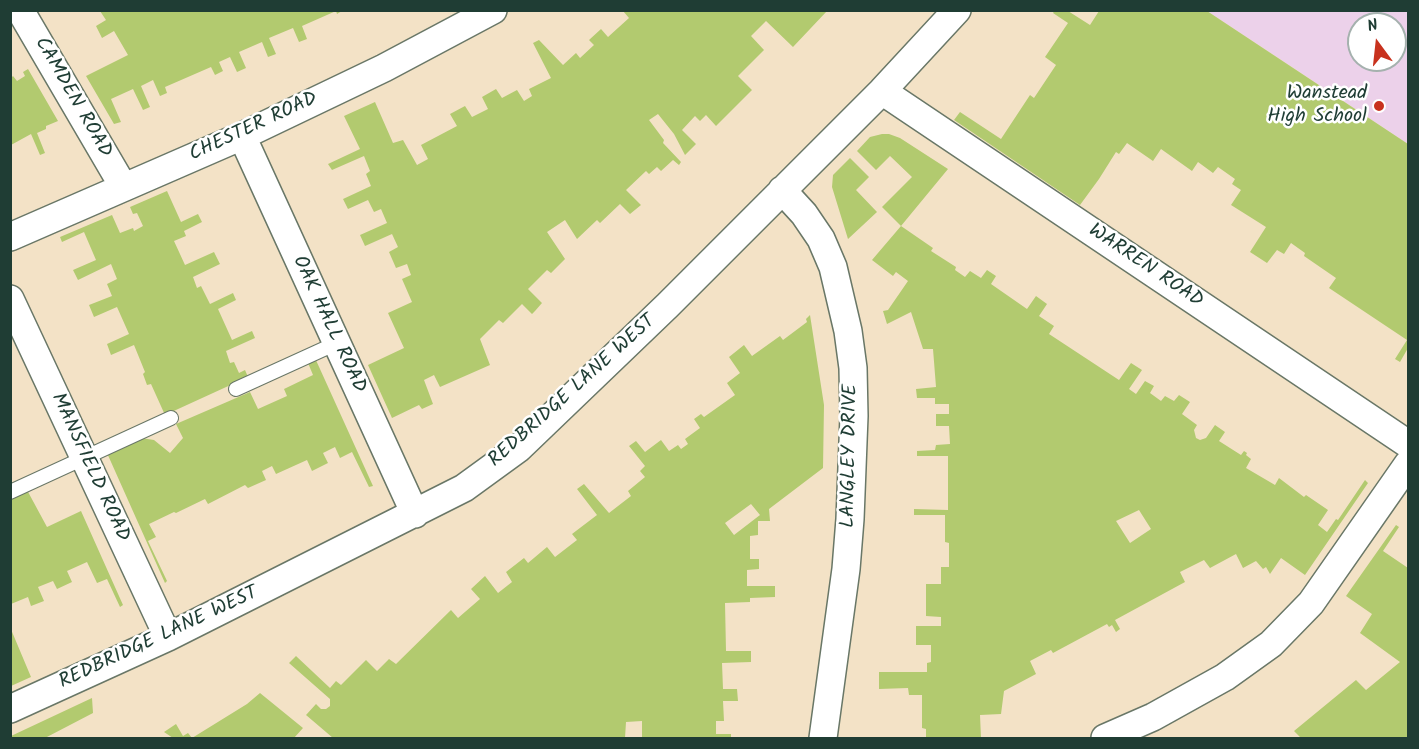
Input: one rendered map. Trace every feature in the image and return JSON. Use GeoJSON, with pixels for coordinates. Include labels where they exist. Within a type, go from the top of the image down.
{"type":"FeatureCollection","features":[{"type":"Feature","properties":{"kind":"street","name":"CAMDEN ROAD"},"geometry":{"type":"LineString","coordinates":[[20,10],[123,186]]}},
{"type":"Feature","properties":{"kind":"street","name":"CHESTER ROAD"},"geometry":{"type":"LineString","coordinates":[[10,237],[242,136],[384,68],[493,10]]}},
{"type":"Feature","properties":{"kind":"street","name":"REDBRIDGE LANE WEST"},"geometry":{"type":"LineString","coordinates":[[10,709],[168,637],[415,514],[464,488],[519,448],[668,305],[783,190],[957,10]]}},
{"type":"Feature","properties":{"kind":"street","name":"WARREN ROAD"},"geometry":{"type":"LineString","coordinates":[[882,90],[1408,444]]}},
{"type":"Feature","properties":{"kind":"street","name":"OAK HALL ROAD"},"geometry":{"type":"LineString","coordinates":[[242,136],[415,514]]}},
{"type":"Feature","properties":{"kind":"street","name":"LANGLEY DRIVE"},"geometry":{"type":"LineString","coordinates":[[783,190],[804,214],[821,239],[833,267],[848,332],[852,368],[854,416],[850,519],[846,569],[823,738]]}},
{"type":"Feature","properties":{"kind":"street","name":"MANSFIELD ROAD"},"geometry":{"type":"LineString","coordinates":[[10,299],[168,637]]}},
{"type":"Feature","properties":{"kind":"street"},"geometry":{"type":"LineString","coordinates":[[1105,738],[1153,717],[1225,676],[1271,644],[1311,603],[1408,464]]}},
{"type":"Feature","properties":{"kind":"lane"},"geometry":{"type":"LineString","coordinates":[[236,389],[337,343]]}},
{"type":"Feature","properties":{"kind":"lane"},"geometry":{"type":"LineString","coordinates":[[10,492],[171,418]]}},
{"type":"Feature","properties":{"kind":"shaded area","name":"Wanstead High School"},"geometry":{"type":"Polygon","coordinates":[[[1207,11],[1408,11],[1408,144],[1207,11]]]}},
{"type":"Feature","properties":{"kind":"green space"},"geometry":{"type":"Polygon","coordinates":[[[1055,10],[1068,11],[1090,25],[1099,11],[1207,11],[1408,144],[1408,348],[1400,362],[1395,359],[1407,340],[1329,288],[1336,278],[1304,256],[1305,253],[1291,243],[1284,254],[1277,250],[1267,263],[1250,252],[1266,227],[1231,205],[1241,190],[1232,184],[1235,179],[1218,167],[1213,173],[1198,162],[1192,171],[1161,149],[1153,161],[1127,143],[1119,154],[1116,152],[1080,205],[954,120],[960,112],[1001,139],[1030,95],[1034,98],[1056,65],[1045,57],[1068,23],[1053,13],[1055,10]]]}},
{"type":"Feature","properties":{"kind":"green space"},"geometry":{"type":"Polygon","coordinates":[[[100,11],[336,11],[302,26],[307,39],[299,42],[293,28],[269,38],[276,54],[268,57],[262,42],[239,52],[246,68],[237,72],[230,57],[219,62],[223,71],[215,75],[211,67],[165,87],[167,93],[160,96],[153,80],[141,86],[150,107],[143,110],[133,89],[111,99],[121,122],[114,124],[86,76],[128,55],[114,31],[102,38],[96,26],[106,20],[100,11]]]}},
{"type":"Feature","properties":{"kind":"green space"},"geometry":{"type":"Polygon","coordinates":[[[623,11],[827,11],[793,47],[766,21],[751,36],[764,50],[738,76],[752,90],[716,126],[706,115],[700,121],[695,116],[682,130],[696,144],[685,155],[674,134],[658,114],[649,120],[664,140],[663,143],[681,162],[679,165],[673,160],[661,171],[657,167],[649,174],[646,171],[626,190],[641,205],[630,214],[620,204],[600,223],[597,220],[577,239],[565,220],[547,232],[565,259],[551,273],[547,270],[528,289],[542,303],[532,314],[522,304],[503,323],[499,320],[480,339],[490,365],[440,387],[434,375],[424,380],[433,404],[422,409],[419,405],[392,418],[368,365],[404,348],[388,313],[412,302],[402,279],[411,275],[407,264],[396,268],[389,252],[398,247],[392,234],[365,246],[360,235],[387,223],[381,209],[374,212],[368,200],[348,209],[343,199],[371,186],[366,174],[370,171],[364,156],[332,170],[328,164],[360,149],[344,116],[375,102],[393,143],[403,140],[417,165],[428,159],[421,145],[457,126],[450,114],[465,106],[472,117],[488,109],[482,97],[496,89],[502,98],[517,90],[524,101],[532,96],[529,89],[551,78],[533,43],[539,40],[563,65],[576,53],[580,58],[594,45],[589,40],[601,29],[608,37],[629,18],[623,11]]]}},
{"type":"Feature","properties":{"kind":"green space"},"geometry":{"type":"Polygon","coordinates":[[[28,69],[58,121],[37,133],[45,153],[40,155],[31,134],[11,145],[11,78],[13,76],[17,81],[25,76],[23,72],[28,69]]]}},
{"type":"Feature","properties":{"kind":"green space"},"geometry":{"type":"Polygon","coordinates":[[[889,134],[900,138],[948,169],[901,226],[882,207],[912,177],[890,156],[876,170],[857,151],[870,137],[889,134]]]}},
{"type":"Feature","properties":{"kind":"green space"},"geometry":{"type":"Polygon","coordinates":[[[850,158],[869,177],[856,190],[877,212],[848,239],[832,187],[833,175],[850,158]]]}},
{"type":"Feature","properties":{"kind":"green space"},"geometry":{"type":"Polygon","coordinates":[[[167,191],[181,222],[198,214],[202,222],[184,231],[186,236],[174,241],[185,265],[214,252],[220,264],[193,277],[197,288],[201,286],[210,304],[233,293],[236,300],[218,309],[232,340],[252,331],[255,338],[226,351],[230,363],[234,362],[239,373],[245,370],[248,377],[165,415],[151,384],[147,385],[143,374],[145,372],[134,345],[111,355],[107,344],[129,334],[117,307],[94,317],[89,305],[112,296],[107,284],[117,279],[111,264],[78,280],[73,270],[96,260],[84,232],[62,242],[60,237],[112,215],[120,233],[133,228],[134,231],[143,226],[137,213],[133,214],[130,207],[167,191]]]}},
{"type":"Feature","properties":{"kind":"green space"},"geometry":{"type":"Polygon","coordinates":[[[901,226],[933,248],[931,251],[956,267],[955,270],[965,277],[970,271],[981,278],[987,270],[996,276],[991,284],[1027,309],[1036,296],[1047,304],[1039,316],[1054,326],[1049,334],[1119,380],[1131,363],[1142,370],[1129,389],[1136,394],[1145,381],[1154,386],[1150,393],[1161,401],[1165,396],[1174,401],[1179,395],[1190,402],[1182,414],[1197,425],[1194,430],[1196,438],[1200,440],[1206,438],[1215,425],[1225,432],[1219,441],[1241,455],[1244,451],[1247,453],[1246,455],[1251,459],[1246,468],[1275,485],[1279,478],[1304,497],[1306,495],[1328,510],[1318,525],[1327,532],[1336,519],[1338,520],[1365,480],[1368,483],[1305,575],[1281,558],[1270,574],[1266,567],[1263,569],[1256,561],[1243,568],[1236,554],[1210,568],[1204,560],[1180,572],[1185,582],[1115,620],[1120,629],[1116,632],[1112,625],[1109,627],[1107,624],[1053,653],[1051,650],[1030,661],[1036,674],[1004,691],[1001,714],[980,715],[981,738],[926,738],[926,729],[922,728],[922,695],[909,695],[908,688],[879,689],[879,672],[927,672],[927,663],[931,662],[931,645],[916,645],[916,626],[941,626],[941,617],[926,616],[926,584],[941,584],[941,567],[949,567],[949,543],[945,542],[945,515],[914,515],[914,509],[948,510],[948,456],[917,456],[917,451],[935,450],[936,445],[950,444],[949,426],[936,426],[936,414],[949,414],[949,404],[935,404],[935,398],[917,398],[916,389],[936,387],[933,349],[923,349],[911,312],[887,324],[883,311],[888,310],[908,281],[896,272],[893,276],[872,260],[901,226]],[[1139,510],[1116,521],[1130,543],[1151,529],[1139,510]]]}},
{"type":"Feature","properties":{"kind":"green space"},"geometry":{"type":"Polygon","coordinates":[[[810,315],[824,405],[823,468],[769,509],[770,521],[758,521],[758,535],[750,536],[750,559],[759,559],[759,569],[747,570],[747,586],[775,586],[775,597],[750,598],[750,602],[725,603],[726,651],[751,651],[751,662],[722,663],[723,689],[737,689],[738,701],[723,701],[724,721],[716,721],[716,734],[731,734],[731,738],[642,738],[642,721],[626,722],[625,738],[333,738],[306,715],[316,704],[321,709],[326,709],[330,706],[330,699],[289,663],[296,656],[330,688],[336,681],[341,685],[366,660],[377,671],[389,659],[396,664],[451,610],[458,618],[480,599],[471,589],[485,576],[498,593],[512,582],[506,572],[524,558],[528,563],[547,547],[555,557],[577,540],[572,534],[597,515],[577,489],[584,484],[609,513],[631,496],[628,491],[645,477],[640,471],[645,466],[629,446],[636,441],[645,452],[661,440],[669,451],[678,445],[681,449],[688,444],[685,439],[700,428],[694,419],[701,414],[704,417],[735,395],[727,383],[740,373],[729,357],[744,345],[752,356],[780,336],[783,340],[807,322],[806,319],[810,315]],[[751,504],[725,523],[734,535],[760,515],[751,504]]]}},
{"type":"Feature","properties":{"kind":"green space"},"geometry":{"type":"Polygon","coordinates":[[[315,358],[373,486],[369,487],[352,452],[340,458],[335,447],[323,453],[328,463],[312,471],[307,460],[276,474],[272,466],[262,471],[266,480],[248,488],[245,485],[208,504],[205,499],[149,524],[156,537],[148,541],[167,581],[165,583],[107,453],[141,438],[154,440],[170,453],[183,438],[176,424],[250,392],[258,409],[287,396],[284,389],[313,375],[308,363],[315,358]]]}},
{"type":"Feature","properties":{"kind":"green space"},"geometry":{"type":"Polygon","coordinates":[[[27,490],[47,527],[81,511],[123,605],[120,607],[107,579],[97,583],[87,562],[67,571],[72,582],[57,589],[53,581],[38,587],[44,601],[31,606],[28,597],[11,604],[11,497],[27,490]]]}},
{"type":"Feature","properties":{"kind":"green space"},"geometry":{"type":"Polygon","coordinates":[[[1396,525],[1399,527],[1383,551],[1408,568],[1408,738],[1301,738],[1294,731],[1356,680],[1366,690],[1400,662],[1360,633],[1372,614],[1346,596],[1396,525]]]}},
{"type":"Feature","properties":{"kind":"green space"},"geometry":{"type":"Polygon","coordinates":[[[10,627],[31,677],[11,686],[10,686],[10,627]]]}},
{"type":"Feature","properties":{"kind":"green space"},"geometry":{"type":"Polygon","coordinates":[[[260,693],[303,728],[294,738],[192,738],[247,704],[260,693]]]}},
{"type":"Feature","properties":{"kind":"green space"},"geometry":{"type":"Polygon","coordinates":[[[92,698],[93,713],[45,738],[11,738],[11,736],[92,698]]]}},
{"type":"Feature","properties":{"kind":"green space"},"geometry":{"type":"Polygon","coordinates":[[[176,724],[183,736],[188,733],[192,738],[173,738],[164,732],[176,724]]]}},
{"type":"Feature","properties":{"kind":"place","name":"Wanstead High School"},"geometry":{"type":"Point","coordinates":[1379,106]}}]}
